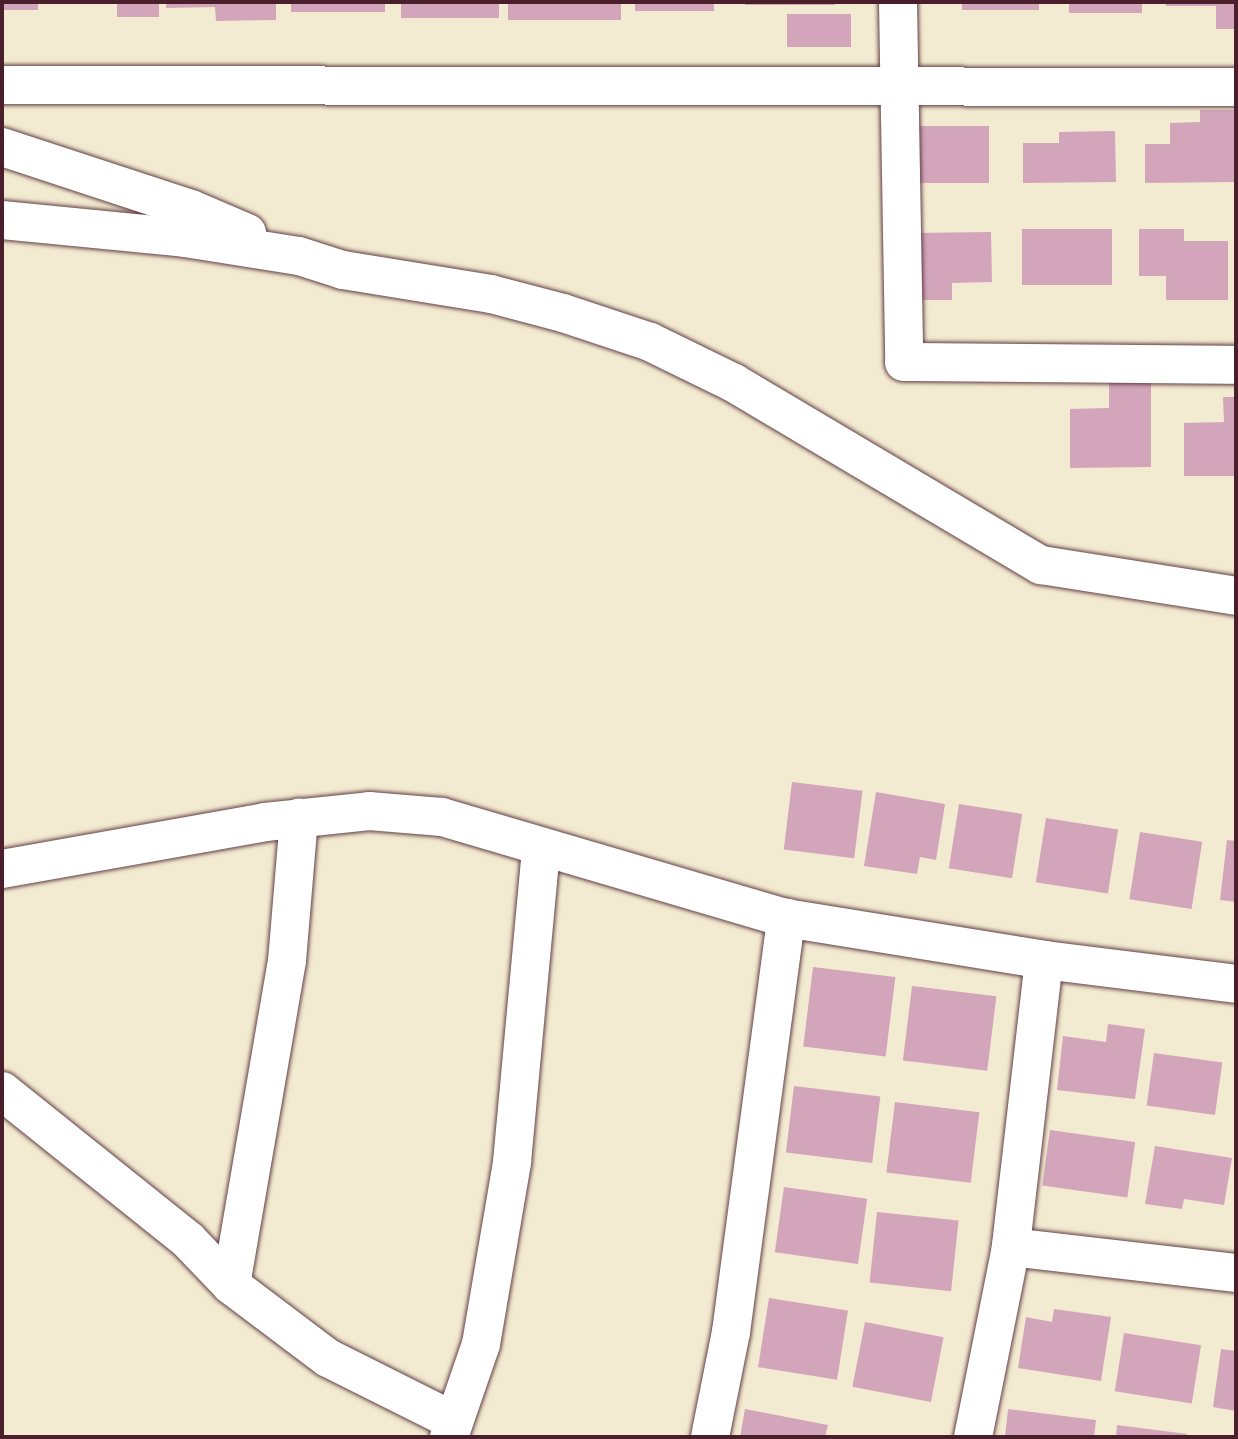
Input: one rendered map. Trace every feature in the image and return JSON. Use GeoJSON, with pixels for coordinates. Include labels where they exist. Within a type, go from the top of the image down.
{"type":"FeatureCollection","features":[{"type":"Feature","properties":{"kind":"street"},"geometry":{"type":"LineString","coordinates":[[898,2],[904,362],[1236,365]]}},
{"type":"Feature","properties":{"kind":"street"},"geometry":{"type":"LineString","coordinates":[[2,85],[1236,88]]}},
{"type":"Feature","properties":{"kind":"street"},"geometry":{"type":"LineString","coordinates":[[2,147],[191,209],[299,256],[343,270],[491,294],[650,342],[801,419],[1041,565],[1236,596]]}},
{"type":"Feature","properties":{"kind":"street"},"geometry":{"type":"LineString","coordinates":[[2,220],[185,238],[299,256]]}},
{"type":"Feature","properties":{"kind":"street"},"geometry":{"type":"LineString","coordinates":[[2,869],[299,818],[369,811],[442,817],[541,849],[786,918],[1044,960],[1236,984]]}},
{"type":"Feature","properties":{"kind":"street"},"geometry":{"type":"LineString","coordinates":[[231,1285],[287,961],[299,818]]}},
{"type":"Feature","properties":{"kind":"street"},"geometry":{"type":"LineString","coordinates":[[2,1091],[188,1240],[231,1285],[328,1359],[451,1429],[481,1345],[512,1161],[541,849]]}},
{"type":"Feature","properties":{"kind":"street"},"geometry":{"type":"LineString","coordinates":[[710,1437],[733,1319],[786,918]]}},
{"type":"Feature","properties":{"kind":"street"},"geometry":{"type":"LineString","coordinates":[[973,1437],[1011,1247],[1044,960]]}},
{"type":"Feature","properties":{"kind":"street"},"geometry":{"type":"LineString","coordinates":[[1011,1247],[1236,1273]]}},
{"type":"Feature","properties":{"kind":"building"},"geometry":{"type":"Polygon","coordinates":[[[2,2],[38,2],[38,10],[2,10],[2,2]]]}},
{"type":"Feature","properties":{"kind":"building"},"geometry":{"type":"Polygon","coordinates":[[[117,2],[159,2],[159,17],[117,17],[117,2]]]}},
{"type":"Feature","properties":{"kind":"building"},"geometry":{"type":"Polygon","coordinates":[[[166,2],[276,2],[276,20],[216,21],[215,7],[166,8],[166,2]]]}},
{"type":"Feature","properties":{"kind":"building"},"geometry":{"type":"Polygon","coordinates":[[[291,2],[385,2],[385,12],[291,12],[291,2]]]}},
{"type":"Feature","properties":{"kind":"building"},"geometry":{"type":"Polygon","coordinates":[[[401,2],[499,2],[499,18],[401,18],[401,2]]]}},
{"type":"Feature","properties":{"kind":"building"},"geometry":{"type":"Polygon","coordinates":[[[508,2],[621,2],[621,20],[508,20],[508,2]]]}},
{"type":"Feature","properties":{"kind":"building"},"geometry":{"type":"Polygon","coordinates":[[[635,2],[714,2],[714,11],[635,11],[635,2]]]}},
{"type":"Feature","properties":{"kind":"building"},"geometry":{"type":"Polygon","coordinates":[[[745,2],[835,2],[835,5],[745,5],[745,2]]]}},
{"type":"Feature","properties":{"kind":"building"},"geometry":{"type":"Polygon","coordinates":[[[962,2],[1039,2],[1039,10],[962,10],[962,2]]]}},
{"type":"Feature","properties":{"kind":"building"},"geometry":{"type":"Polygon","coordinates":[[[1069,2],[1142,2],[1142,13],[1069,13],[1069,2]]]}},
{"type":"Feature","properties":{"kind":"building"},"geometry":{"type":"Polygon","coordinates":[[[1166,2],[1236,2],[1236,29],[1216,29],[1216,6],[1166,6],[1166,2]]]}},
{"type":"Feature","properties":{"kind":"building"},"geometry":{"type":"Polygon","coordinates":[[[787,14],[851,14],[851,47],[787,47],[787,14]]]}},
{"type":"Feature","properties":{"kind":"building"},"geometry":{"type":"Polygon","coordinates":[[[1200,110],[1236,110],[1236,182],[1145,183],[1145,144],[1170,144],[1170,123],[1200,122],[1200,110]]]}},
{"type":"Feature","properties":{"kind":"building"},"geometry":{"type":"Polygon","coordinates":[[[914,126],[989,126],[989,183],[914,183],[914,126]]]}},
{"type":"Feature","properties":{"kind":"building"},"geometry":{"type":"Polygon","coordinates":[[[1115,131],[1116,182],[1023,183],[1023,143],[1059,143],[1059,132],[1115,131]]]}},
{"type":"Feature","properties":{"kind":"building"},"geometry":{"type":"Polygon","coordinates":[[[1022,229],[1112,229],[1112,285],[1022,285],[1022,229]]]}},
{"type":"Feature","properties":{"kind":"building"},"geometry":{"type":"Polygon","coordinates":[[[1139,229],[1184,229],[1184,241],[1228,241],[1228,300],[1166,300],[1166,276],[1139,276],[1139,229]]]}},
{"type":"Feature","properties":{"kind":"building"},"geometry":{"type":"Polygon","coordinates":[[[991,232],[992,282],[952,283],[952,300],[914,300],[914,233],[991,232]]]}},
{"type":"Feature","properties":{"kind":"building"},"geometry":{"type":"Polygon","coordinates":[[[1151,380],[1151,467],[1070,468],[1070,409],[1109,408],[1109,381],[1151,380]]]}},
{"type":"Feature","properties":{"kind":"building"},"geometry":{"type":"Polygon","coordinates":[[[1223,397],[1236,397],[1236,476],[1184,476],[1184,423],[1224,422],[1223,397]]]}},
{"type":"Feature","properties":{"kind":"building"},"geometry":{"type":"Polygon","coordinates":[[[792,782],[862,791],[854,858],[784,849],[792,782]]]}},
{"type":"Feature","properties":{"kind":"building"},"geometry":{"type":"Polygon","coordinates":[[[876,792],[945,804],[936,860],[920,857],[917,874],[864,866],[876,792]]]}},
{"type":"Feature","properties":{"kind":"building"},"geometry":{"type":"Polygon","coordinates":[[[959,804],[1022,814],[1012,878],[949,868],[959,804]]]}},
{"type":"Feature","properties":{"kind":"building"},"geometry":{"type":"Polygon","coordinates":[[[1046,818],[1118,829],[1108,894],[1036,882],[1046,818]]]}},
{"type":"Feature","properties":{"kind":"building"},"geometry":{"type":"Polygon","coordinates":[[[1140,832],[1202,842],[1192,909],[1129,899],[1140,832]]]}},
{"type":"Feature","properties":{"kind":"building"},"geometry":{"type":"Polygon","coordinates":[[[1227,840],[1236,841],[1236,902],[1220,900],[1227,840]]]}},
{"type":"Feature","properties":{"kind":"building"},"geometry":{"type":"Polygon","coordinates":[[[813,967],[895,977],[886,1057],[803,1046],[813,967]]]}},
{"type":"Feature","properties":{"kind":"building"},"geometry":{"type":"Polygon","coordinates":[[[912,986],[996,996],[987,1071],[903,1060],[912,986]]]}},
{"type":"Feature","properties":{"kind":"building"},"geometry":{"type":"Polygon","coordinates":[[[1108,1024],[1145,1029],[1135,1099],[1057,1090],[1063,1036],[1106,1042],[1108,1024]]]}},
{"type":"Feature","properties":{"kind":"building"},"geometry":{"type":"Polygon","coordinates":[[[1154,1053],[1222,1063],[1215,1115],[1147,1105],[1154,1053]]]}},
{"type":"Feature","properties":{"kind":"building"},"geometry":{"type":"Polygon","coordinates":[[[794,1086],[880,1097],[872,1163],[786,1153],[794,1086]]]}},
{"type":"Feature","properties":{"kind":"building"},"geometry":{"type":"Polygon","coordinates":[[[895,1102],[979,1112],[971,1183],[886,1172],[895,1102]]]}},
{"type":"Feature","properties":{"kind":"building"},"geometry":{"type":"Polygon","coordinates":[[[1050,1130],[1135,1142],[1127,1197],[1042,1185],[1050,1130]]]}},
{"type":"Feature","properties":{"kind":"building"},"geometry":{"type":"Polygon","coordinates":[[[1155,1146],[1232,1158],[1224,1205],[1184,1199],[1182,1209],[1145,1204],[1155,1146]]]}},
{"type":"Feature","properties":{"kind":"building"},"geometry":{"type":"Polygon","coordinates":[[[784,1187],[867,1199],[858,1264],[775,1252],[784,1187]]]}},
{"type":"Feature","properties":{"kind":"building"},"geometry":{"type":"Polygon","coordinates":[[[877,1212],[959,1221],[951,1291],[870,1283],[877,1212]]]}},
{"type":"Feature","properties":{"kind":"building"},"geometry":{"type":"Polygon","coordinates":[[[769,1298],[848,1311],[837,1380],[758,1367],[769,1298]]]}},
{"type":"Feature","properties":{"kind":"building"},"geometry":{"type":"Polygon","coordinates":[[[1054,1309],[1111,1317],[1101,1381],[1018,1368],[1026,1317],[1052,1322],[1054,1309]]]}},
{"type":"Feature","properties":{"kind":"building"},"geometry":{"type":"Polygon","coordinates":[[[865,1322],[944,1337],[931,1402],[852,1387],[865,1322]]]}},
{"type":"Feature","properties":{"kind":"building"},"geometry":{"type":"Polygon","coordinates":[[[1124,1333],[1201,1345],[1192,1403],[1115,1391],[1124,1333]]]}},
{"type":"Feature","properties":{"kind":"building"},"geometry":{"type":"Polygon","coordinates":[[[1221,1349],[1236,1351],[1236,1411],[1213,1407],[1221,1349]]]}},
{"type":"Feature","properties":{"kind":"building"},"geometry":{"type":"Polygon","coordinates":[[[745,1409],[828,1425],[825,1437],[740,1437],[745,1409]]]}},
{"type":"Feature","properties":{"kind":"building"},"geometry":{"type":"Polygon","coordinates":[[[1008,1409],[1096,1420],[1094,1437],[1005,1437],[1008,1409]]]}},
{"type":"Feature","properties":{"kind":"building"},"geometry":{"type":"Polygon","coordinates":[[[1117,1425],[1187,1434],[1187,1437],[1116,1437],[1117,1425]]]}}]}
